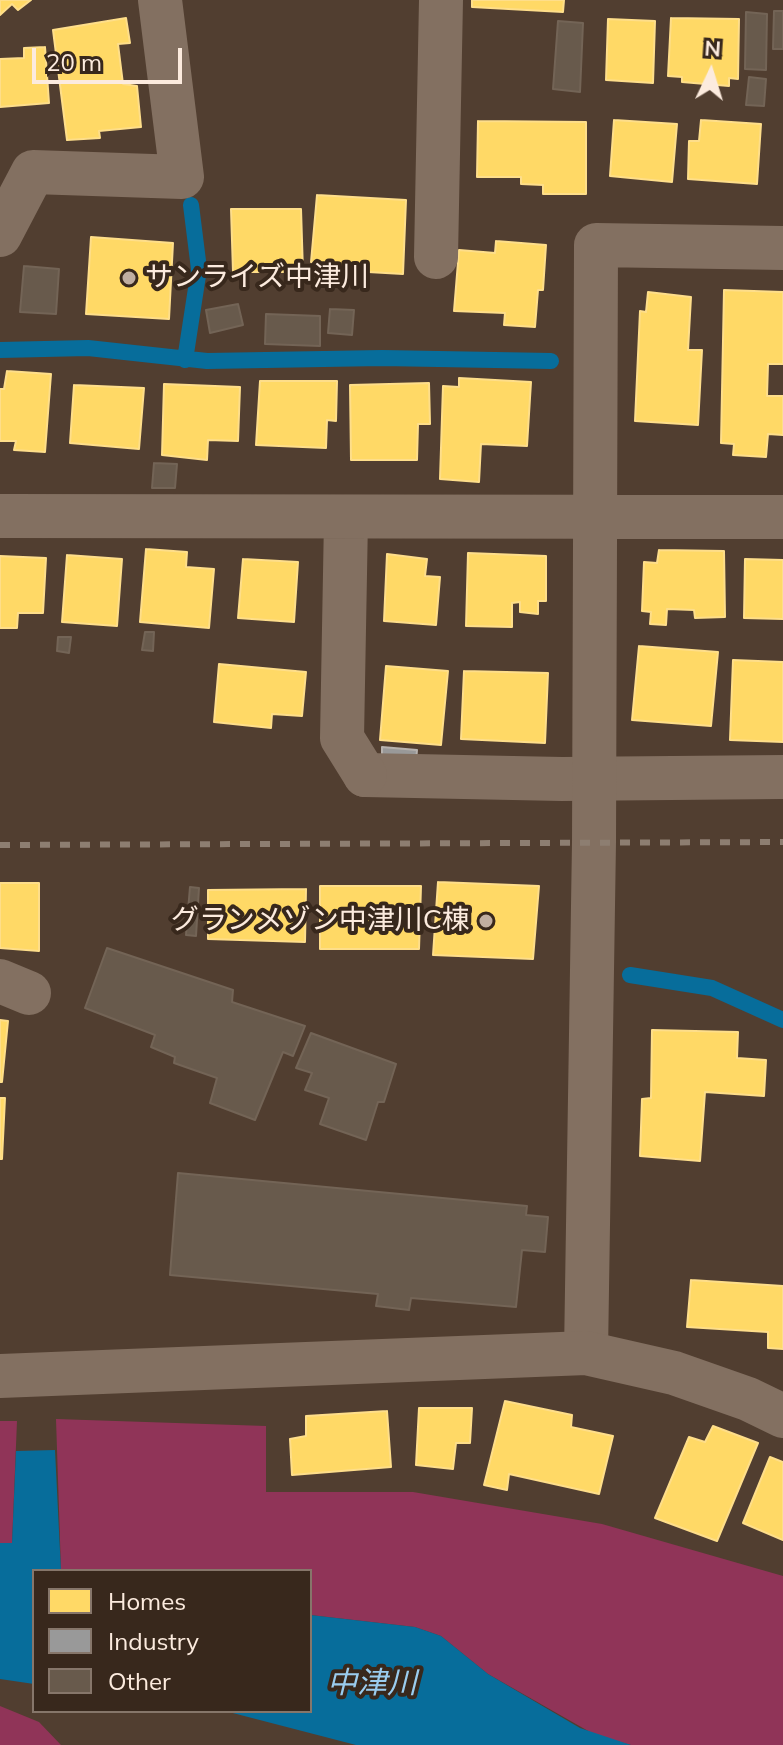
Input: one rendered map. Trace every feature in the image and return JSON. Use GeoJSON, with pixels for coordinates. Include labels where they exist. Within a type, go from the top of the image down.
{"type":"FeatureCollection","features":[{"type":"Feature","properties":{"kind":"street"},"geometry":{"type":"LineString","coordinates":[[0,235],[33,172],[182,177],[160,0]]}},
{"type":"Feature","properties":{"kind":"street"},"geometry":{"type":"LineString","coordinates":[[436,257],[441,0]]}},
{"type":"Feature","properties":{"kind":"street"},"geometry":{"type":"LineString","coordinates":[[586,1353],[596,245],[783,248]]}},
{"type":"Feature","properties":{"kind":"street"},"geometry":{"type":"LineString","coordinates":[[0,516],[346,519],[595,514],[783,517]]}},
{"type":"Feature","properties":{"kind":"street"},"geometry":{"type":"LineString","coordinates":[[346,519],[342,738],[365,775],[593,779],[783,777]]}},
{"type":"Feature","properties":{"kind":"street"},"geometry":{"type":"LineString","coordinates":[[0,1376],[586,1353],[674,1373],[748,1399],[783,1416]]}},
{"type":"Feature","properties":{"kind":"shaded area"},"geometry":{"type":"Polygon","coordinates":[[[56,1419],[266,1426],[266,1492],[413,1492],[602,1524],[783,1576],[783,1745],[631,1745],[597,1736],[488,1674],[441,1636],[415,1627],[312,1615],[312,1569],[61,1569],[56,1419]]]}},
{"type":"Feature","properties":{"kind":"shaded area"},"geometry":{"type":"Polygon","coordinates":[[[0,1421],[17,1421],[12,1544],[0,1543],[0,1421]]]}},
{"type":"Feature","properties":{"kind":"shaded area"},"geometry":{"type":"Polygon","coordinates":[[[0,1706],[39,1722],[61,1745],[0,1745],[0,1706]]]}},
{"type":"Feature","properties":{"kind":"water"},"geometry":{"type":"Polygon","coordinates":[[[55,1450],[61,1569],[32,1569],[32,1684],[0,1679],[0,1543],[12,1543],[16,1451],[55,1450]]]}},
{"type":"Feature","properties":{"kind":"water","name":"中津川"},"geometry":{"type":"Polygon","coordinates":[[[312,1615],[415,1627],[441,1636],[488,1674],[580,1728],[631,1745],[356,1745],[233,1713],[312,1713],[312,1615]]]}},
{"type":"Feature","properties":{"kind":"building: Homes"},"geometry":{"type":"Polygon","coordinates":[[[0,0],[31,0],[18,10],[12,4],[0,15],[0,0]]]}},
{"type":"Feature","properties":{"kind":"building: Homes"},"geometry":{"type":"Polygon","coordinates":[[[472,0],[564,0],[563,12],[472,7],[472,0]]]}},
{"type":"Feature","properties":{"kind":"building: Homes"},"geometry":{"type":"Polygon","coordinates":[[[126,18],[130,43],[118,44],[123,84],[137,86],[141,127],[99,131],[100,138],[67,140],[53,30],[126,18]]]}},
{"type":"Feature","properties":{"kind":"building: Homes"},"geometry":{"type":"Polygon","coordinates":[[[671,18],[739,19],[738,79],[729,78],[729,86],[682,82],[682,77],[668,76],[671,18]]]}},
{"type":"Feature","properties":{"kind":"building: Homes"},"geometry":{"type":"Polygon","coordinates":[[[608,19],[655,21],[653,83],[606,80],[608,19]]]}},
{"type":"Feature","properties":{"kind":"building: Homes"},"geometry":{"type":"Polygon","coordinates":[[[45,47],[49,103],[0,107],[0,59],[24,58],[24,48],[45,47]]]}},
{"type":"Feature","properties":{"kind":"building: Homes"},"geometry":{"type":"Polygon","coordinates":[[[614,120],[677,124],[672,182],[610,176],[614,120]]]}},
{"type":"Feature","properties":{"kind":"building: Homes"},"geometry":{"type":"Polygon","coordinates":[[[701,120],[761,124],[757,184],[688,179],[689,141],[699,141],[701,120]]]}},
{"type":"Feature","properties":{"kind":"building: Homes"},"geometry":{"type":"Polygon","coordinates":[[[478,121],[586,122],[586,194],[543,194],[543,185],[521,184],[521,177],[477,177],[478,121]]]}},
{"type":"Feature","properties":{"kind":"building: Homes"},"geometry":{"type":"Polygon","coordinates":[[[317,195],[406,200],[403,274],[333,270],[332,264],[311,262],[317,195]]]}},
{"type":"Feature","properties":{"kind":"building: Homes"},"geometry":{"type":"Polygon","coordinates":[[[231,209],[301,209],[303,272],[233,272],[231,209]]]}},
{"type":"Feature","properties":{"kind":"building: Homes","name":"サンライズ中津川"},"geometry":{"type":"Polygon","coordinates":[[[91,237],[173,243],[169,319],[86,314],[91,237]]]}},
{"type":"Feature","properties":{"kind":"building: Homes"},"geometry":{"type":"Polygon","coordinates":[[[496,241],[546,245],[543,290],[538,290],[535,327],[504,325],[505,313],[454,311],[459,250],[495,253],[496,241]]]}},
{"type":"Feature","properties":{"kind":"building: Homes"},"geometry":{"type":"Polygon","coordinates":[[[724,290],[783,292],[783,364],[768,364],[767,396],[783,396],[783,435],[768,434],[766,457],[733,455],[734,444],[721,443],[724,290]]]}},
{"type":"Feature","properties":{"kind":"building: Homes"},"geometry":{"type":"Polygon","coordinates":[[[648,292],[691,297],[688,350],[702,350],[698,425],[635,421],[640,311],[646,312],[648,292]]]}},
{"type":"Feature","properties":{"kind":"building: Homes"},"geometry":{"type":"Polygon","coordinates":[[[7,371],[51,374],[45,452],[14,450],[16,441],[0,441],[0,389],[4,389],[7,371]]]}},
{"type":"Feature","properties":{"kind":"building: Homes"},"geometry":{"type":"Polygon","coordinates":[[[459,378],[531,382],[527,446],[481,444],[479,482],[440,479],[443,386],[459,387],[459,378]]]}},
{"type":"Feature","properties":{"kind":"building: Homes"},"geometry":{"type":"Polygon","coordinates":[[[260,381],[337,381],[336,421],[327,420],[326,448],[256,445],[260,381]]]}},
{"type":"Feature","properties":{"kind":"building: Homes"},"geometry":{"type":"Polygon","coordinates":[[[429,383],[430,424],[418,424],[417,460],[351,460],[350,385],[429,383]]]}},
{"type":"Feature","properties":{"kind":"building: Homes"},"geometry":{"type":"Polygon","coordinates":[[[164,384],[240,387],[238,441],[208,440],[207,460],[162,455],[164,384]]]}},
{"type":"Feature","properties":{"kind":"building: Homes"},"geometry":{"type":"Polygon","coordinates":[[[74,385],[144,388],[139,449],[70,443],[74,385]]]}},
{"type":"Feature","properties":{"kind":"building: Homes"},"geometry":{"type":"Polygon","coordinates":[[[146,549],[187,552],[186,567],[214,569],[209,628],[140,622],[146,549]]]}},
{"type":"Feature","properties":{"kind":"building: Homes"},"geometry":{"type":"Polygon","coordinates":[[[659,550],[724,551],[725,617],[695,618],[694,610],[667,609],[666,625],[650,624],[651,612],[642,611],[644,562],[657,563],[659,550]]]}},
{"type":"Feature","properties":{"kind":"building: Homes"},"geometry":{"type":"Polygon","coordinates":[[[468,553],[546,556],[546,601],[538,601],[538,614],[520,612],[520,602],[512,603],[512,627],[466,626],[468,553]]]}},
{"type":"Feature","properties":{"kind":"building: Homes"},"geometry":{"type":"Polygon","coordinates":[[[387,554],[427,559],[425,576],[440,577],[436,625],[384,621],[387,554]]]}},
{"type":"Feature","properties":{"kind":"building: Homes"},"geometry":{"type":"Polygon","coordinates":[[[67,555],[122,559],[117,626],[62,622],[67,555]]]}},
{"type":"Feature","properties":{"kind":"building: Homes"},"geometry":{"type":"Polygon","coordinates":[[[0,556],[46,558],[43,613],[18,613],[17,628],[0,628],[0,556]]]}},
{"type":"Feature","properties":{"kind":"building: Homes"},"geometry":{"type":"Polygon","coordinates":[[[243,559],[298,562],[294,622],[238,618],[243,559]]]}},
{"type":"Feature","properties":{"kind":"building: Homes"},"geometry":{"type":"Polygon","coordinates":[[[745,559],[783,560],[783,619],[744,618],[745,559]]]}},
{"type":"Feature","properties":{"kind":"building: Homes"},"geometry":{"type":"Polygon","coordinates":[[[639,646],[718,652],[711,726],[632,720],[639,646]]]}},
{"type":"Feature","properties":{"kind":"building: Homes"},"geometry":{"type":"Polygon","coordinates":[[[733,660],[783,662],[783,742],[730,740],[733,660]]]}},
{"type":"Feature","properties":{"kind":"building: Homes"},"geometry":{"type":"Polygon","coordinates":[[[219,664],[306,672],[302,716],[272,714],[271,728],[214,722],[219,664]]]}},
{"type":"Feature","properties":{"kind":"building: Homes"},"geometry":{"type":"Polygon","coordinates":[[[386,666],[448,671],[441,745],[380,740],[386,666]]]}},
{"type":"Feature","properties":{"kind":"building: Homes"},"geometry":{"type":"Polygon","coordinates":[[[464,671],[548,673],[545,743],[461,739],[464,671]]]}},
{"type":"Feature","properties":{"kind":"building: Homes","name":"グランメゾン中津川C棟"},"geometry":{"type":"Polygon","coordinates":[[[438,882],[539,886],[533,959],[433,955],[438,882]]]}},
{"type":"Feature","properties":{"kind":"building: Homes"},"geometry":{"type":"Polygon","coordinates":[[[0,883],[39,883],[39,951],[0,948],[0,883]]]}},
{"type":"Feature","properties":{"kind":"building: Homes"},"geometry":{"type":"Polygon","coordinates":[[[320,886],[421,886],[419,949],[320,949],[320,886]]]}},
{"type":"Feature","properties":{"kind":"building: Homes"},"geometry":{"type":"Polygon","coordinates":[[[306,889],[305,942],[208,939],[208,890],[306,889]]]}},
{"type":"Feature","properties":{"kind":"building: Homes"},"geometry":{"type":"Polygon","coordinates":[[[0,1020],[8,1021],[2,1082],[0,1082],[0,1020]]]}},
{"type":"Feature","properties":{"kind":"building: Homes"},"geometry":{"type":"Polygon","coordinates":[[[652,1030],[738,1032],[737,1058],[766,1060],[764,1096],[705,1092],[700,1161],[640,1156],[642,1099],[651,1098],[652,1030]]]}},
{"type":"Feature","properties":{"kind":"building: Homes"},"geometry":{"type":"Polygon","coordinates":[[[0,1098],[5,1098],[2,1159],[0,1159],[0,1098]]]}},
{"type":"Feature","properties":{"kind":"building: Homes"},"geometry":{"type":"Polygon","coordinates":[[[691,1280],[783,1286],[783,1349],[768,1348],[768,1332],[687,1327],[691,1280]]]}},
{"type":"Feature","properties":{"kind":"building: Homes"},"geometry":{"type":"Polygon","coordinates":[[[505,1401],[572,1415],[571,1427],[613,1436],[599,1494],[509,1474],[507,1490],[484,1485],[505,1401]]]}},
{"type":"Feature","properties":{"kind":"building: Homes"},"geometry":{"type":"Polygon","coordinates":[[[419,1408],[472,1408],[470,1443],[456,1443],[453,1469],[416,1465],[419,1408]]]}},
{"type":"Feature","properties":{"kind":"building: Homes"},"geometry":{"type":"Polygon","coordinates":[[[387,1411],[391,1467],[292,1475],[290,1439],[306,1436],[306,1416],[387,1411]]]}},
{"type":"Feature","properties":{"kind":"building: Homes"},"geometry":{"type":"Polygon","coordinates":[[[713,1426],[758,1443],[717,1541],[655,1518],[689,1437],[705,1442],[713,1426]]]}},
{"type":"Feature","properties":{"kind":"building: Homes"},"geometry":{"type":"Polygon","coordinates":[[[770,1457],[783,1462],[783,1540],[743,1523],[770,1457]]]}},
{"type":"Feature","properties":{"kind":"building: Industry"},"geometry":{"type":"Polygon","coordinates":[[[382,747],[417,750],[416,761],[382,759],[382,747]]]}},
{"type":"Feature","properties":{"kind":"building: Other"},"geometry":{"type":"Polygon","coordinates":[[[774,11],[783,11],[783,49],[773,49],[774,11]]]}},
{"type":"Feature","properties":{"kind":"building: Other"},"geometry":{"type":"Polygon","coordinates":[[[746,12],[767,14],[766,70],[745,69],[746,12]]]}},
{"type":"Feature","properties":{"kind":"building: Other"},"geometry":{"type":"Polygon","coordinates":[[[558,21],[583,23],[580,92],[553,89],[558,21]]]}},
{"type":"Feature","properties":{"kind":"building: Other"},"geometry":{"type":"Polygon","coordinates":[[[749,77],[766,79],[764,106],[746,105],[749,77]]]}},
{"type":"Feature","properties":{"kind":"building: Other"},"geometry":{"type":"Polygon","coordinates":[[[24,266],[59,269],[56,314],[20,312],[24,266]]]}},
{"type":"Feature","properties":{"kind":"building: Other"},"geometry":{"type":"Polygon","coordinates":[[[238,304],[243,325],[210,333],[206,310],[238,304]]]}},
{"type":"Feature","properties":{"kind":"building: Other"},"geometry":{"type":"Polygon","coordinates":[[[330,309],[354,310],[352,335],[328,333],[330,309]]]}},
{"type":"Feature","properties":{"kind":"building: Other"},"geometry":{"type":"Polygon","coordinates":[[[266,314],[320,316],[320,346],[265,344],[266,314]]]}},
{"type":"Feature","properties":{"kind":"building: Other"},"geometry":{"type":"Polygon","coordinates":[[[154,463],[177,464],[175,488],[152,488],[154,463]]]}},
{"type":"Feature","properties":{"kind":"building: Other"},"geometry":{"type":"Polygon","coordinates":[[[145,632],[154,632],[153,651],[142,650],[145,632]]]}},
{"type":"Feature","properties":{"kind":"building: Other"},"geometry":{"type":"Polygon","coordinates":[[[58,637],[71,637],[69,653],[57,651],[58,637]]]}},
{"type":"Feature","properties":{"kind":"building: Other"},"geometry":{"type":"Polygon","coordinates":[[[190,887],[199,888],[196,936],[186,935],[190,887]]]}},
{"type":"Feature","properties":{"kind":"building: Other"},"geometry":{"type":"Polygon","coordinates":[[[107,948],[233,990],[232,1002],[305,1026],[293,1056],[283,1052],[255,1120],[210,1103],[217,1078],[174,1063],[175,1057],[151,1047],[155,1035],[85,1008],[107,948]]]}},
{"type":"Feature","properties":{"kind":"building: Other"},"geometry":{"type":"Polygon","coordinates":[[[311,1033],[396,1064],[384,1102],[378,1102],[366,1140],[320,1124],[329,1098],[305,1090],[312,1073],[296,1068],[311,1033]]]}},
{"type":"Feature","properties":{"kind":"building: Other"},"geometry":{"type":"Polygon","coordinates":[[[178,1173],[527,1206],[526,1215],[548,1217],[545,1252],[522,1250],[516,1307],[411,1298],[409,1310],[376,1306],[378,1294],[170,1275],[178,1173]]]}},
{"type":"Feature","properties":{"kind":"waterway"},"geometry":{"type":"LineString","coordinates":[[185,360],[199,269],[191,205]]}},
{"type":"Feature","properties":{"kind":"waterway"},"geometry":{"type":"LineString","coordinates":[[0,350],[88,348],[207,361],[382,358],[551,361]]}},
{"type":"Feature","properties":{"kind":"waterway"},"geometry":{"type":"LineString","coordinates":[[630,975],[712,988],[783,1020]]}},
{"type":"Feature","properties":{"kind":"railway"},"geometry":{"type":"LineString","coordinates":[[0,845],[783,842]]}},
{"type":"Feature","properties":{"kind":"place","name":"サンライズ中津川"},"geometry":{"type":"Point","coordinates":[129,278]}},
{"type":"Feature","properties":{"kind":"place","name":"グランメゾン中津川C棟"},"geometry":{"type":"Point","coordinates":[486,921]}}]}
